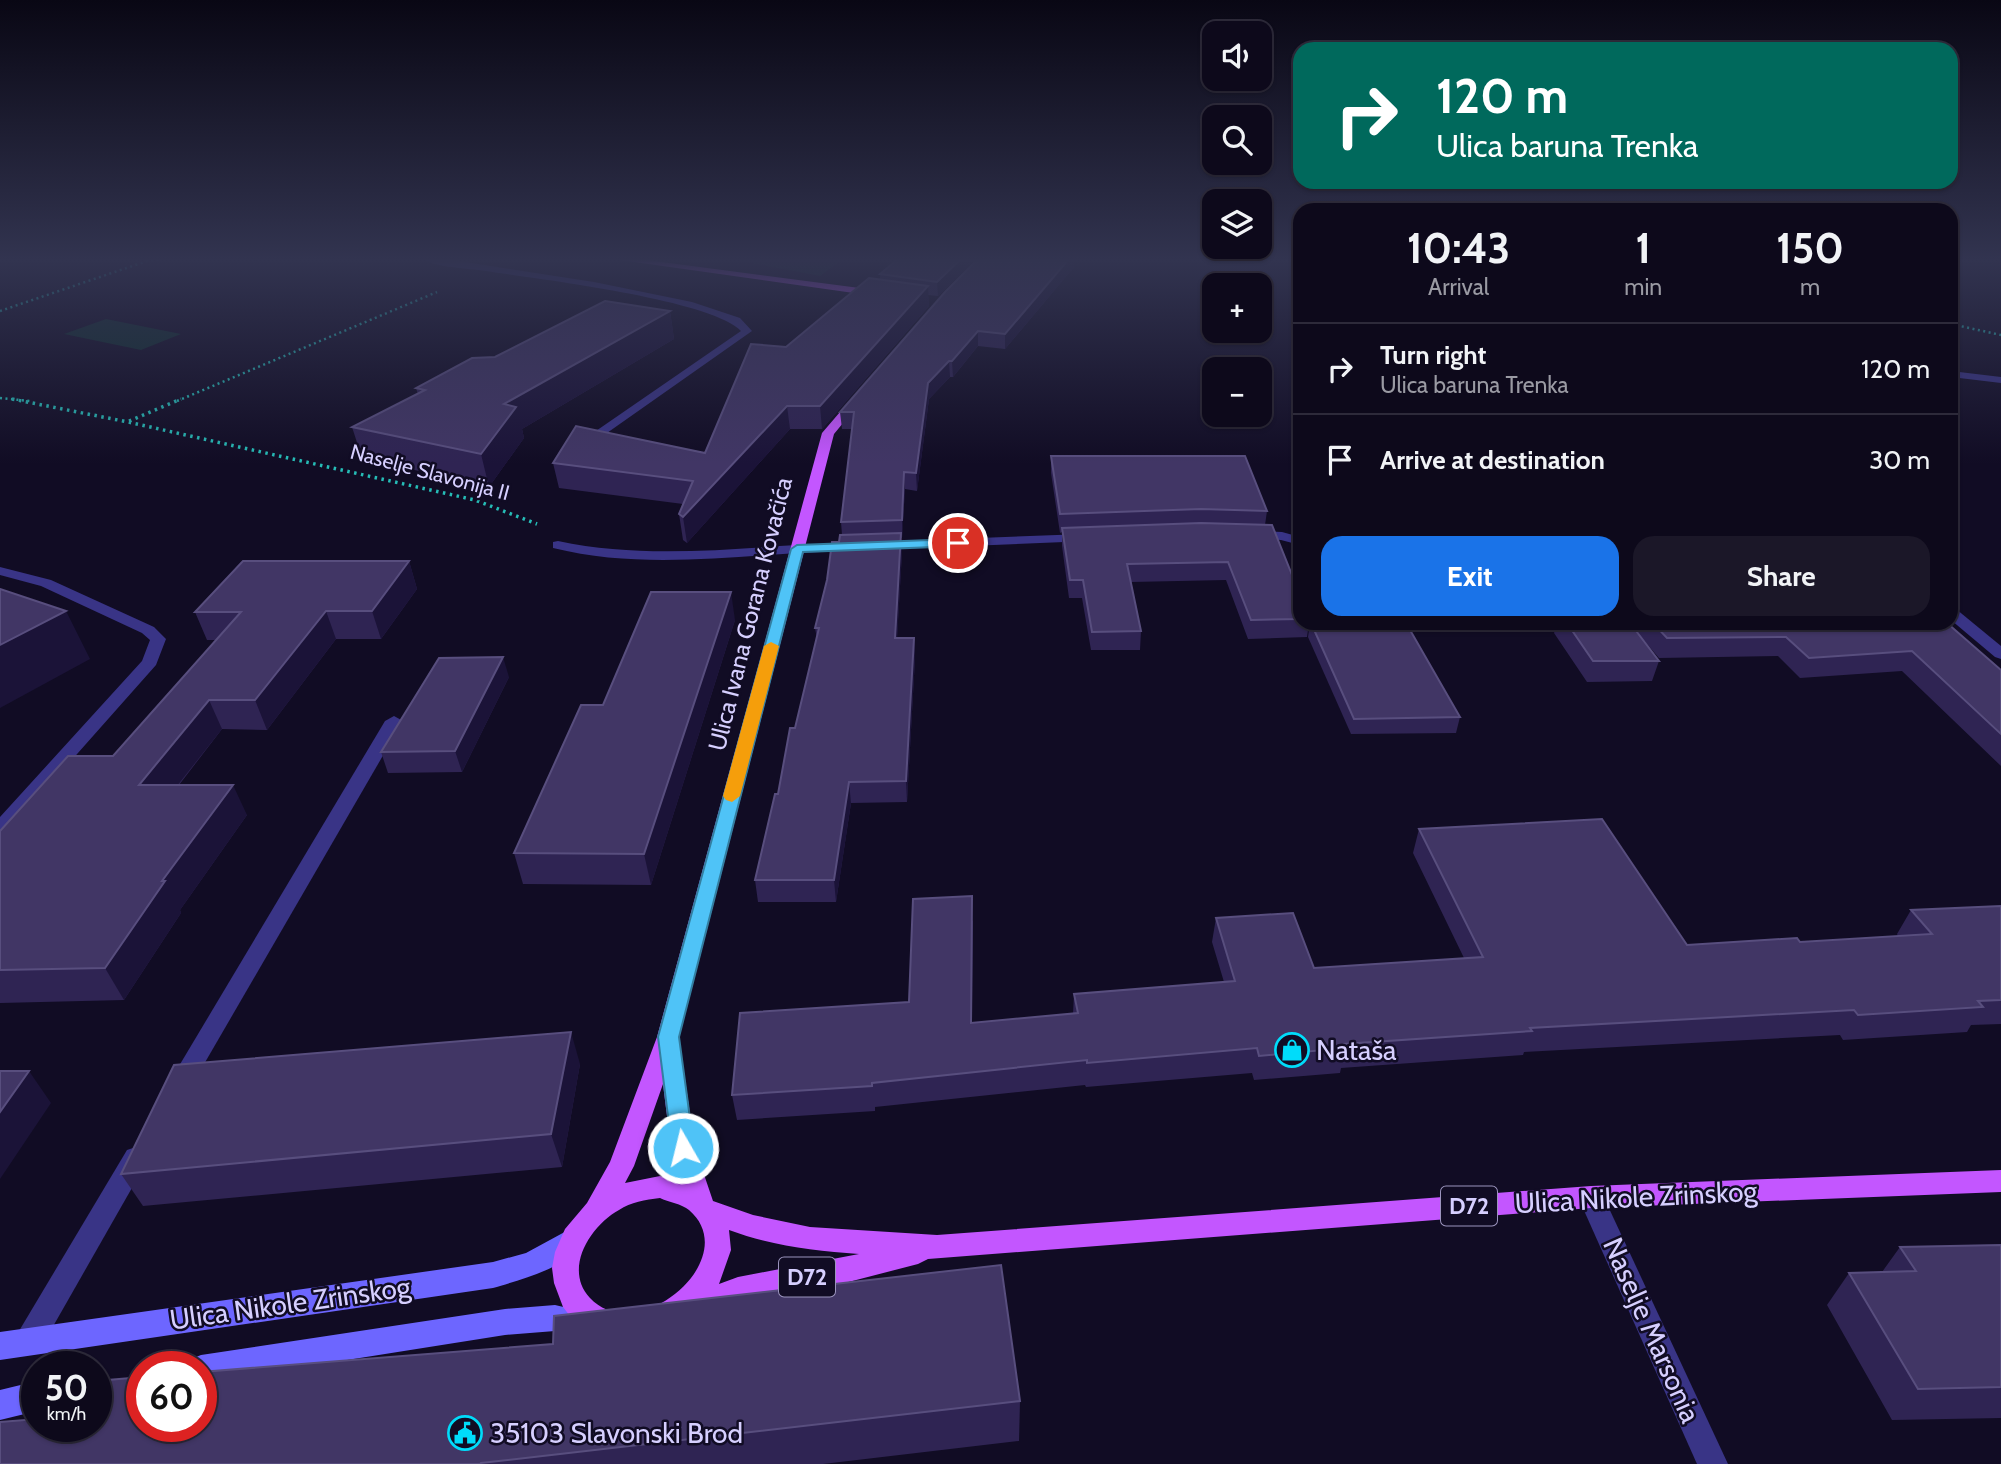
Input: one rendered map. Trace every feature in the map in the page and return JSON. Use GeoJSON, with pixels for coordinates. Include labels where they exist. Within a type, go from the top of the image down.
{"type":"FeatureCollection","features":[{"type":"Feature","properties":{"kind":"main road","name":"Ulica Ivana Gorana Kovačića"},"geometry":{"type":"LineString","coordinates":[[596,1211],[621,1166],[668,1037],[828,433],[867,387]]}},
{"type":"Feature","properties":{"kind":"main road","name":"Ulica Ivana Gorana Kovačića"},"geometry":{"type":"LineString","coordinates":[[668,1037],[683,1148],[704,1205]]}},
{"type":"Feature","properties":{"kind":"main road","name":"Ulica Nikole Zrinskog"},"geometry":{"type":"LineString","coordinates":[[704,1205],[753,1227],[810,1239],[937,1247],[1591,1196],[2001,1181]]}},
{"type":"Feature","properties":{"kind":"main road","name":"D72"},"geometry":{"type":"LineString","coordinates":[[660,1187],[681,1191],[704,1205],[718,1229],[719,1250],[712,1272],[698,1293],[677,1311],[654,1322],[630,1326],[606,1324],[586,1314],[572,1300],[565,1282],[565,1262],[572,1240],[596,1211],[616,1198],[638,1190],[660,1187]]}},
{"type":"Feature","properties":{"kind":"main road","name":"Ulica Nikole Zrinskog"},"geometry":{"type":"LineString","coordinates":[[0,1346],[493,1275],[529,1265],[554,1254],[572,1240]]}},
{"type":"Feature","properties":{"kind":"main road","name":"Ulica Nikole Zrinskog"},"geometry":{"type":"LineString","coordinates":[[677,1311],[738,1290],[832,1273],[937,1247]]}},
{"type":"Feature","properties":{"kind":"main road","name":"Ulica Nikole Zrinskog"},"geometry":{"type":"LineString","coordinates":[[217,1367],[505,1322],[555,1318],[606,1324]]}},
{"type":"Feature","properties":{"kind":"main road"},"geometry":{"type":"LineString","coordinates":[[0,1405],[21,1400]]}},
{"type":"Feature","properties":{"kind":"street"},"geometry":{"type":"LineString","coordinates":[[597,436],[747,331],[743,327]]}},
{"type":"Feature","properties":{"kind":"street"},"geometry":{"type":"LineString","coordinates":[[1958,375],[2001,380]]}},
{"type":"Feature","properties":{"kind":"street"},"geometry":{"type":"LineString","coordinates":[[1240,535],[1282,536],[1293,539]]}},
{"type":"Feature","properties":{"kind":"street"},"geometry":{"type":"LineString","coordinates":[[558,545],[593,554],[659,556],[1102,537]]}},
{"type":"Feature","properties":{"kind":"street"},"geometry":{"type":"LineString","coordinates":[[0,571],[46,583],[148,630],[158,639],[150,662],[0,829]]}},
{"type":"Feature","properties":{"kind":"street"},"geometry":{"type":"LineString","coordinates":[[1958,618],[2001,654]]}},
{"type":"Feature","properties":{"kind":"street"},"geometry":{"type":"LineString","coordinates":[[169,1103],[394,721]]}},
{"type":"Feature","properties":{"kind":"street"},"geometry":{"type":"LineString","coordinates":[[29,1341],[148,1138]]}},
{"type":"Feature","properties":{"kind":"street","name":"Naselje Marsonia"},"geometry":{"type":"LineString","coordinates":[[1591,1196],[1713,1464]]}},
{"type":"Feature","properties":{"kind":"path"},"geometry":{"type":"LineString","coordinates":[[128,422],[353,327]]}},
{"type":"Feature","properties":{"kind":"path"},"geometry":{"type":"LineString","coordinates":[[1966,327],[2001,335]]}},
{"type":"Feature","properties":{"kind":"path","name":"Naselje Slavonija II"},"geometry":{"type":"LineString","coordinates":[[0,398],[31,401],[475,500],[547,528],[558,545]]}},
{"type":"Feature","properties":{"kind":"green space"},"geometry":{"type":"Polygon","coordinates":[[[83,327],[148,327],[181,334],[141,350],[64,334],[83,327]]]}},
{"type":"Feature","properties":{"kind":"building"},"geometry":{"type":"Polygon","coordinates":[[[553,327],[641,327],[504,404],[516,407],[481,454],[352,427],[425,390],[416,388],[472,358],[495,357],[553,327]]]}},
{"type":"Feature","properties":{"kind":"building"},"geometry":{"type":"Polygon","coordinates":[[[810,327],[891,327],[820,406],[787,406],[683,517],[679,514],[693,481],[553,463],[576,426],[705,453],[751,344],[786,347],[810,327]]]}},
{"type":"Feature","properties":{"kind":"building"},"geometry":{"type":"Polygon","coordinates":[[[914,327],[1011,327],[1005,334],[978,331],[928,383],[916,473],[904,472],[902,520],[841,522],[854,412],[840,412],[914,327]]]}},
{"type":"Feature","properties":{"kind":"building"},"geometry":{"type":"Polygon","coordinates":[[[1051,456],[1245,456],[1267,511],[1201,509],[1060,514],[1051,456]]]}},
{"type":"Feature","properties":{"kind":"building"},"geometry":{"type":"Polygon","coordinates":[[[1201,523],[1272,525],[1293,578],[1293,619],[1251,620],[1228,562],[1127,564],[1141,631],[1092,632],[1083,580],[1070,580],[1062,528],[1201,523]]]}},
{"type":"Feature","properties":{"kind":"building"},"geometry":{"type":"Polygon","coordinates":[[[901,533],[895,638],[914,638],[906,781],[849,782],[834,880],[755,880],[775,794],[778,794],[790,728],[795,728],[819,628],[815,628],[827,580],[832,542],[839,542],[840,535],[901,533]]]}},
{"type":"Feature","properties":{"kind":"building"},"geometry":{"type":"Polygon","coordinates":[[[243,561],[409,561],[372,611],[326,611],[255,700],[209,700],[139,785],[233,785],[162,881],[165,881],[105,968],[0,970],[0,831],[68,756],[113,756],[241,612],[195,612],[243,561]]]}},
{"type":"Feature","properties":{"kind":"building"},"geometry":{"type":"Polygon","coordinates":[[[0,589],[66,611],[0,645],[0,589]]]}},
{"type":"Feature","properties":{"kind":"building"},"geometry":{"type":"Polygon","coordinates":[[[651,592],[731,592],[644,854],[514,853],[581,705],[603,705],[651,592]]]}},
{"type":"Feature","properties":{"kind":"building"},"geometry":{"type":"Polygon","coordinates":[[[1314,630],[1410,630],[1460,717],[1354,719],[1314,630]]]}},
{"type":"Feature","properties":{"kind":"building"},"geometry":{"type":"Polygon","coordinates":[[[1572,630],[1635,630],[1659,661],[1593,661],[1572,630]]]}},
{"type":"Feature","properties":{"kind":"building"},"geometry":{"type":"Polygon","coordinates":[[[1660,630],[1955,630],[2001,670],[2001,734],[1912,651],[1809,658],[1786,637],[1667,638],[1660,630]]]}},
{"type":"Feature","properties":{"kind":"building"},"geometry":{"type":"Polygon","coordinates":[[[503,657],[455,751],[381,752],[439,658],[503,657]]]}},
{"type":"Feature","properties":{"kind":"building"},"geometry":{"type":"Polygon","coordinates":[[[1602,819],[1687,945],[1932,934],[1911,910],[2001,906],[2001,1000],[1978,1001],[1983,1007],[1858,1015],[1854,1010],[1530,1028],[1532,1031],[1344,1044],[1346,1048],[1259,1056],[1257,1048],[1087,1063],[1087,1060],[872,1083],[872,1086],[732,1095],[740,1013],[909,1002],[913,899],[972,896],[971,1023],[1078,1013],[1074,994],[1235,981],[1216,918],[1293,913],[1314,968],[1483,957],[1419,829],[1602,819]]]}},
{"type":"Feature","properties":{"kind":"building"},"geometry":{"type":"Polygon","coordinates":[[[571,1032],[551,1134],[121,1174],[174,1065],[571,1032]]]}},
{"type":"Feature","properties":{"kind":"building"},"geometry":{"type":"Polygon","coordinates":[[[0,1071],[29,1071],[0,1112],[0,1071]]]}},
{"type":"Feature","properties":{"kind":"building"},"geometry":{"type":"Polygon","coordinates":[[[2001,1245],[2001,1387],[1918,1389],[1849,1273],[1916,1271],[1900,1247],[2001,1245]]]}},
{"type":"Feature","properties":{"kind":"building"},"geometry":{"type":"Polygon","coordinates":[[[1001,1265],[1020,1401],[480,1464],[0,1464],[0,1422],[21,1420],[21,1442],[112,1442],[112,1380],[126,1378],[126,1442],[217,1442],[217,1371],[553,1344],[554,1316],[1001,1265]]]}},
{"type":"Feature","properties":{"kind":"slow traffic"},"geometry":{"type":"LineString","coordinates":[[732,796],[771,646]]}},
{"type":"Feature","properties":{"kind":"place","name":"Nataša"},"geometry":{"type":"Point","coordinates":[1292,1050]}},
{"type":"Feature","properties":{"kind":"place","name":"35103 Slavonski Brod"},"geometry":{"type":"Point","coordinates":[465,1433]}},
{"type":"Feature","properties":{"kind":"route"},"geometry":{"type":"LineString","coordinates":[[683,1148],[668,1037],[797,549],[958,543]]}}]}
